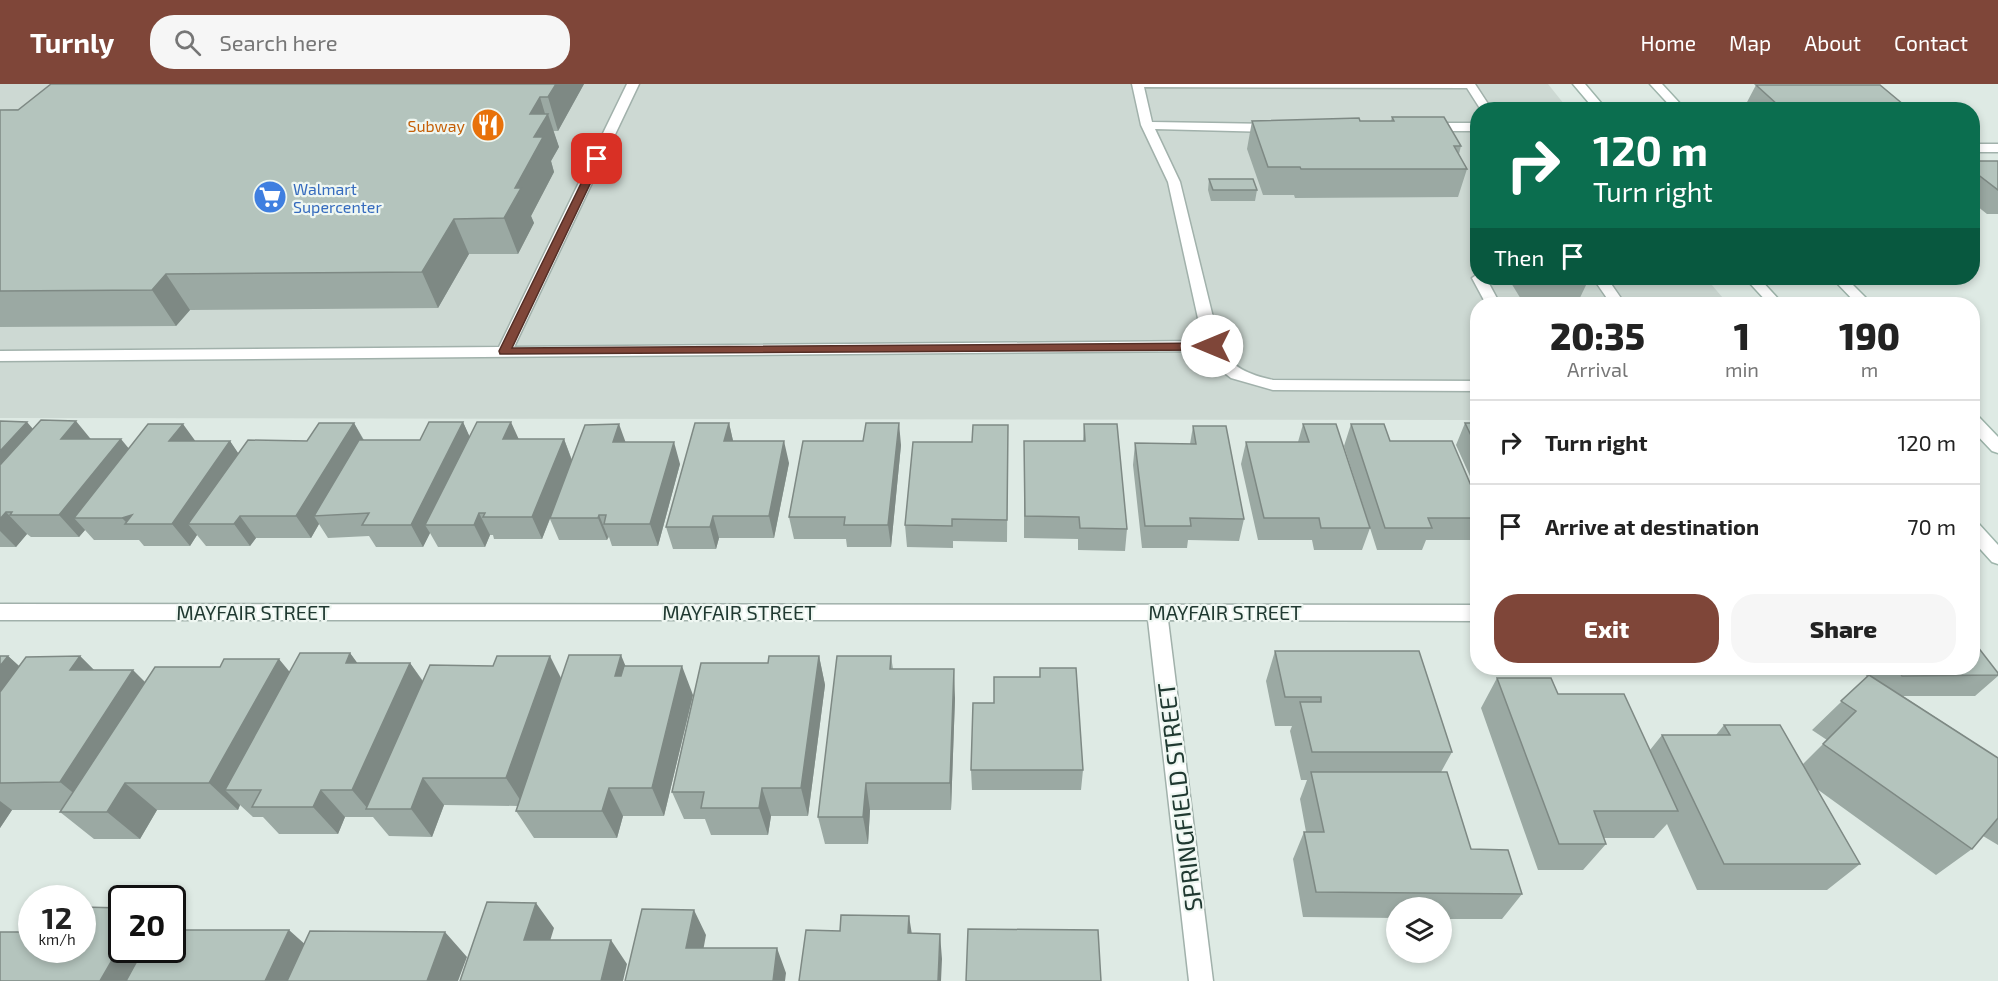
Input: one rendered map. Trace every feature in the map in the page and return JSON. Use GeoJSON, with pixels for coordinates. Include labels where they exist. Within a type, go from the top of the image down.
{"type":"FeatureCollection","features":[{"type":"Feature","properties":{"kind":"street"},"geometry":{"type":"LineString","coordinates":[[504,351],[633,84]]}},
{"type":"Feature","properties":{"kind":"street"},"geometry":{"type":"LineString","coordinates":[[1470,386],[1273,386],[1246,380],[1228,370],[1217,359],[1212,346],[1174,182],[1147,124],[1138,84],[1470,84],[1482,102]]}},
{"type":"Feature","properties":{"kind":"street"},"geometry":{"type":"LineString","coordinates":[[1580,84],[1595,102]]}},
{"type":"Feature","properties":{"kind":"street"},"geometry":{"type":"LineString","coordinates":[[1656,84],[1673,102]]}},
{"type":"Feature","properties":{"kind":"street"},"geometry":{"type":"LineString","coordinates":[[1147,124],[1177,128],[1293,128]]}},
{"type":"Feature","properties":{"kind":"street"},"geometry":{"type":"LineString","coordinates":[[1408,128],[1470,128]]}},
{"type":"Feature","properties":{"kind":"street"},"geometry":{"type":"LineString","coordinates":[[1980,148],[1998,148]]}},
{"type":"Feature","properties":{"kind":"street"},"geometry":{"type":"LineString","coordinates":[[1758,285],[1770,297]]}},
{"type":"Feature","properties":{"kind":"street"},"geometry":{"type":"LineString","coordinates":[[1846,285],[1858,297]]}},
{"type":"Feature","properties":{"kind":"street"},"geometry":{"type":"LineString","coordinates":[[0,356],[1212,346]]}},
{"type":"Feature","properties":{"kind":"street"},"geometry":{"type":"LineString","coordinates":[[1980,428],[1998,447]]}},
{"type":"Feature","properties":{"kind":"street"},"geometry":{"type":"LineString","coordinates":[[1980,537],[1998,557]]}},
{"type":"Feature","properties":{"kind":"street","name":"MAYFAIR STREET"},"geometry":{"type":"LineString","coordinates":[[0,612],[1470,613]]}},
{"type":"Feature","properties":{"kind":"street","name":"SPRINGFIELD STREET"},"geometry":{"type":"LineString","coordinates":[[1157,612],[1202,981]]}},
{"type":"Feature","properties":{"kind":"shaded area"},"geometry":{"type":"Polygon","coordinates":[[[0,84],[1548,84],[1562,102],[1470,102],[1470,285],[1712,285],[1722,297],[1470,297],[1470,420],[0,418],[0,84]]]}},
{"type":"Feature","properties":{"kind":"building","name":"Walmart Supercenter"},"geometry":{"type":"Polygon","coordinates":[[[51,84],[556,84],[548,97],[540,97],[530,114],[548,114],[534,137],[543,137],[515,188],[521,188],[504,218],[454,219],[422,272],[166,274],[152,290],[0,291],[0,110],[18,110],[51,84]]]}},
{"type":"Feature","properties":{"kind":"building"},"geometry":{"type":"Polygon","coordinates":[[[1756,85],[1880,85],[1900,102],[1775,102],[1756,85]]]}},
{"type":"Feature","properties":{"kind":"building"},"geometry":{"type":"Polygon","coordinates":[[[1392,117],[1444,117],[1461,146],[1454,146],[1467,169],[1268,167],[1252,121],[1359,118],[1360,121],[1394,121],[1392,117]]]}},
{"type":"Feature","properties":{"kind":"building"},"geometry":{"type":"Polygon","coordinates":[[[1980,161],[1998,161],[1998,190],[1980,176],[1980,161]]]}},
{"type":"Feature","properties":{"kind":"building"},"geometry":{"type":"Polygon","coordinates":[[[1209,179],[1253,179],[1257,190],[1213,190],[1209,179]]]}},
{"type":"Feature","properties":{"kind":"building"},"geometry":{"type":"Polygon","coordinates":[[[41,420],[76,421],[61,439],[121,439],[59,515],[10,515],[12,512],[6,512],[0,519],[0,465],[41,420]]]}},
{"type":"Feature","properties":{"kind":"building"},"geometry":{"type":"Polygon","coordinates":[[[0,421],[27,422],[0,451],[0,421]]]}},
{"type":"Feature","properties":{"kind":"building"},"geometry":{"type":"Polygon","coordinates":[[[429,422],[463,422],[411,525],[362,525],[369,513],[314,516],[359,440],[420,440],[429,422]]]}},
{"type":"Feature","properties":{"kind":"building"},"geometry":{"type":"Polygon","coordinates":[[[477,422],[511,422],[503,439],[564,439],[532,517],[483,517],[485,513],[479,513],[474,525],[425,525],[477,422]]]}},
{"type":"Feature","properties":{"kind":"building"},"geometry":{"type":"Polygon","coordinates":[[[319,423],[354,423],[296,516],[240,516],[234,524],[188,524],[248,440],[307,441],[319,423]]]}},
{"type":"Feature","properties":{"kind":"building"},"geometry":{"type":"Polygon","coordinates":[[[695,423],[729,423],[724,441],[784,441],[769,516],[713,516],[710,527],[666,527],[695,423]]]}},
{"type":"Feature","properties":{"kind":"building"},"geometry":{"type":"Polygon","coordinates":[[[866,423],[899,423],[888,525],[844,525],[845,517],[789,517],[803,441],[863,441],[866,423]]]}},
{"type":"Feature","properties":{"kind":"building"},"geometry":{"type":"Polygon","coordinates":[[[1465,423],[1470,423],[1470,433],[1465,423]]]}},
{"type":"Feature","properties":{"kind":"building"},"geometry":{"type":"Polygon","coordinates":[[[148,424],[183,424],[169,441],[230,441],[172,524],[125,524],[132,515],[122,518],[74,518],[148,424]]]}},
{"type":"Feature","properties":{"kind":"building"},"geometry":{"type":"Polygon","coordinates":[[[619,424],[613,442],[674,442],[650,524],[604,524],[606,515],[599,515],[598,518],[550,518],[585,425],[619,424]]]}},
{"type":"Feature","properties":{"kind":"building"},"geometry":{"type":"Polygon","coordinates":[[[1084,424],[1117,424],[1127,529],[1080,528],[1079,517],[1025,516],[1024,441],[1085,441],[1084,424]]]}},
{"type":"Feature","properties":{"kind":"building"},"geometry":{"type":"Polygon","coordinates":[[[1303,424],[1336,424],[1370,528],[1321,528],[1319,518],[1264,518],[1246,442],[1309,442],[1303,424]]]}},
{"type":"Feature","properties":{"kind":"building"},"geometry":{"type":"Polygon","coordinates":[[[1351,424],[1384,424],[1390,441],[1452,441],[1470,483],[1470,518],[1428,518],[1432,528],[1385,528],[1351,424]]]}},
{"type":"Feature","properties":{"kind":"building"},"geometry":{"type":"Polygon","coordinates":[[[973,425],[1008,425],[1007,520],[952,519],[952,526],[905,525],[913,442],[972,442],[973,425]]]}},
{"type":"Feature","properties":{"kind":"building"},"geometry":{"type":"Polygon","coordinates":[[[1193,426],[1226,426],[1244,519],[1190,518],[1191,526],[1145,526],[1135,443],[1196,444],[1193,426]]]}},
{"type":"Feature","properties":{"kind":"building"},"geometry":{"type":"Polygon","coordinates":[[[1980,650],[1998,673],[1998,675],[1902,676],[1980,675],[1980,650]]]}},
{"type":"Feature","properties":{"kind":"building"},"geometry":{"type":"Polygon","coordinates":[[[1275,651],[1419,651],[1452,752],[1312,752],[1300,702],[1321,702],[1321,697],[1285,697],[1275,651]]]}},
{"type":"Feature","properties":{"kind":"building"},"geometry":{"type":"Polygon","coordinates":[[[300,653],[350,653],[346,663],[410,663],[352,790],[321,790],[313,807],[252,807],[261,790],[225,790],[300,653]]]}},
{"type":"Feature","properties":{"kind":"building"},"geometry":{"type":"Polygon","coordinates":[[[569,655],[621,655],[615,676],[621,676],[624,666],[682,666],[652,788],[609,788],[602,811],[516,811],[569,655]]]}},
{"type":"Feature","properties":{"kind":"building"},"geometry":{"type":"Polygon","coordinates":[[[0,656],[8,656],[0,666],[0,656]]]}},
{"type":"Feature","properties":{"kind":"building"},"geometry":{"type":"Polygon","coordinates":[[[80,656],[70,670],[133,670],[60,782],[0,783],[0,692],[26,657],[80,656]]]}},
{"type":"Feature","properties":{"kind":"building"},"geometry":{"type":"Polygon","coordinates":[[[497,656],[550,656],[506,778],[423,778],[411,809],[366,809],[430,665],[493,666],[497,656]]]}},
{"type":"Feature","properties":{"kind":"building"},"geometry":{"type":"Polygon","coordinates":[[[769,656],[819,656],[801,788],[762,788],[759,808],[701,808],[704,792],[672,792],[701,663],[768,663],[769,656]]]}},
{"type":"Feature","properties":{"kind":"building"},"geometry":{"type":"Polygon","coordinates":[[[837,656],[891,656],[890,669],[954,669],[950,783],[866,783],[863,817],[818,817],[837,656]]]}},
{"type":"Feature","properties":{"kind":"building"},"geometry":{"type":"Polygon","coordinates":[[[224,659],[279,659],[209,783],[125,783],[107,812],[60,812],[155,667],[220,667],[224,659]]]}},
{"type":"Feature","properties":{"kind":"building"},"geometry":{"type":"Polygon","coordinates":[[[1040,668],[1076,668],[1083,770],[971,770],[973,703],[994,703],[994,677],[1040,677],[1040,668]]]}},
{"type":"Feature","properties":{"kind":"building"},"geometry":{"type":"Polygon","coordinates":[[[1869,675],[1998,758],[1998,818],[1972,849],[1823,744],[1856,711],[1841,701],[1869,675]]]}},
{"type":"Feature","properties":{"kind":"building"},"geometry":{"type":"Polygon","coordinates":[[[1497,678],[1551,678],[1558,694],[1624,694],[1678,811],[1594,811],[1606,844],[1559,844],[1497,678]]]}},
{"type":"Feature","properties":{"kind":"building"},"geometry":{"type":"Polygon","coordinates":[[[1724,725],[1780,725],[1860,864],[1724,864],[1662,735],[1730,735],[1724,725]]]}},
{"type":"Feature","properties":{"kind":"building"},"geometry":{"type":"Polygon","coordinates":[[[1311,772],[1447,772],[1471,849],[1508,850],[1522,894],[1316,892],[1304,832],[1324,832],[1311,772]]]}},
{"type":"Feature","properties":{"kind":"building"},"geometry":{"type":"Polygon","coordinates":[[[487,902],[536,903],[524,940],[611,940],[601,981],[460,981],[487,902]]]}},
{"type":"Feature","properties":{"kind":"building"},"geometry":{"type":"Polygon","coordinates":[[[96,907],[108,908],[108,963],[110,963],[100,981],[0,981],[0,932],[18,932],[18,963],[96,963],[96,907]]]}},
{"type":"Feature","properties":{"kind":"building"},"geometry":{"type":"Polygon","coordinates":[[[642,909],[694,910],[686,948],[777,948],[773,981],[625,981],[642,909]]]}},
{"type":"Feature","properties":{"kind":"building"},"geometry":{"type":"Polygon","coordinates":[[[841,915],[909,916],[908,933],[940,934],[938,981],[799,981],[806,930],[840,931],[841,915]]]}},
{"type":"Feature","properties":{"kind":"building"},"geometry":{"type":"Polygon","coordinates":[[[968,929],[1098,930],[1101,981],[966,981],[968,929]]]}},
{"type":"Feature","properties":{"kind":"building"},"geometry":{"type":"Polygon","coordinates":[[[186,930],[289,930],[265,981],[126,981],[136,963],[186,963],[186,930]]]}},
{"type":"Feature","properties":{"kind":"building"},"geometry":{"type":"Polygon","coordinates":[[[310,931],[445,932],[427,981],[287,981],[310,931]]]}},
{"type":"Feature","properties":{"kind":"place","name":"Subway"},"geometry":{"type":"Point","coordinates":[488,125]}},
{"type":"Feature","properties":{"kind":"place","name":"Walmart Supercenter"},"geometry":{"type":"Point","coordinates":[270,197]}},
{"type":"Feature","properties":{"kind":"route"},"geometry":{"type":"LineString","coordinates":[[597,159],[504,351],[1212,346]]}}]}
